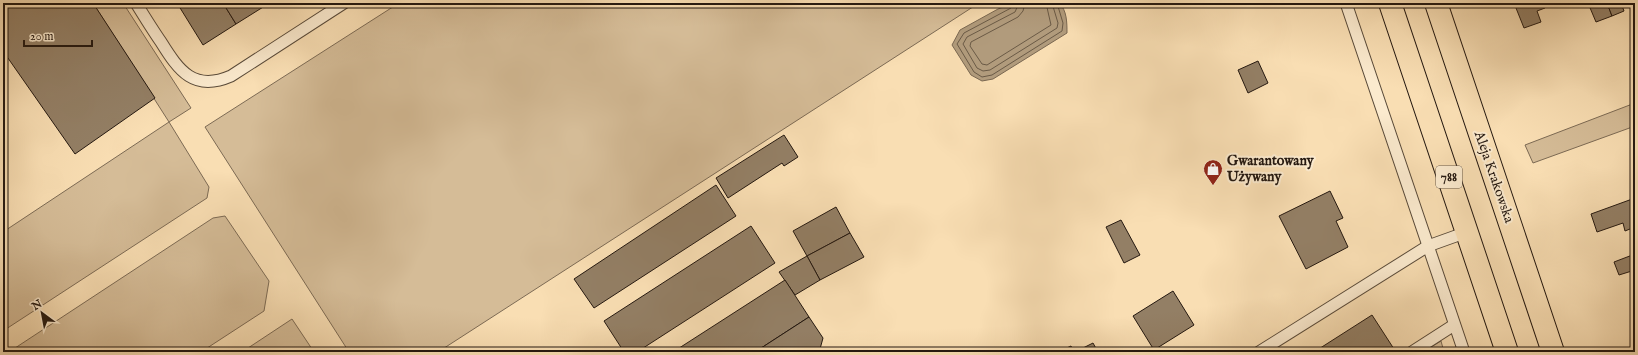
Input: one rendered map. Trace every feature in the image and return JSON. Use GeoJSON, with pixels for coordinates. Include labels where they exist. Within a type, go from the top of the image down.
{"type":"FeatureCollection","features":[{"type":"Feature","properties":{"kind":"main road","name":"788"},"geometry":{"type":"LineString","coordinates":[[1390,3],[1507,352]]}},
{"type":"Feature","properties":{"kind":"main road","name":"Aleja Krakowska"},"geometry":{"type":"LineString","coordinates":[[1436,3],[1553,352]]}},
{"type":"Feature","properties":{"kind":"lane"},"geometry":{"type":"LineString","coordinates":[[136,3],[174,63],[184,73],[195,80],[204,82],[218,82],[231,76],[344,3]]}},
{"type":"Feature","properties":{"kind":"lane"},"geometry":{"type":"LineString","coordinates":[[1346,3],[1464,352]]}},
{"type":"Feature","properties":{"kind":"lane"},"geometry":{"type":"LineString","coordinates":[[1258,352],[1428,246],[1467,232]]}},
{"type":"Feature","properties":{"kind":"lane"},"geometry":{"type":"LineString","coordinates":[[1412,352],[1454,325]]}},
{"type":"Feature","properties":{"kind":"shaded area"},"geometry":{"type":"Polygon","coordinates":[[[93,3],[123,3],[191,108],[169,122],[93,3]]]}},
{"type":"Feature","properties":{"kind":"shaded area"},"geometry":{"type":"Polygon","coordinates":[[[399,3],[979,3],[438,352],[349,352],[205,127],[399,3]]]}},
{"type":"Feature","properties":{"kind":"shaded area"},"geometry":{"type":"Polygon","coordinates":[[[1635,103],[1635,126],[1533,163],[1525,145],[1635,103]]]}},
{"type":"Feature","properties":{"kind":"shaded area"},"geometry":{"type":"Polygon","coordinates":[[[169,122],[209,187],[207,198],[3,331],[3,232],[169,122]]]}},
{"type":"Feature","properties":{"kind":"shaded area"},"geometry":{"type":"Polygon","coordinates":[[[225,216],[269,281],[264,311],[201,352],[9,352],[213,218],[225,216]]]}},
{"type":"Feature","properties":{"kind":"shaded area"},"geometry":{"type":"Polygon","coordinates":[[[292,319],[314,352],[242,352],[292,319]]]}},
{"type":"Feature","properties":{"kind":"shaded area"},"geometry":{"type":"Polygon","coordinates":[[[1441,341],[1444,352],[1423,352],[1441,341]]]}},
{"type":"Feature","properties":{"kind":"water"},"geometry":{"type":"Polygon","coordinates":[[[1014,3],[1059,3],[1064,9],[1067,21],[1067,33],[993,79],[982,81],[971,75],[952,45],[960,30],[998,9],[1014,3]]]}},
{"type":"Feature","properties":{"kind":"building"},"geometry":{"type":"Polygon","coordinates":[[[3,3],[93,3],[155,98],[75,154],[3,51],[3,3]]]}},
{"type":"Feature","properties":{"kind":"building"},"geometry":{"type":"Polygon","coordinates":[[[177,3],[223,3],[236,24],[203,45],[177,3]]]}},
{"type":"Feature","properties":{"kind":"building"},"geometry":{"type":"Polygon","coordinates":[[[223,3],[268,3],[268,4],[236,24],[223,3]]]}},
{"type":"Feature","properties":{"kind":"building"},"geometry":{"type":"Polygon","coordinates":[[[1514,3],[1544,3],[1545,8],[1537,11],[1541,22],[1524,28],[1514,3]]]}},
{"type":"Feature","properties":{"kind":"building"},"geometry":{"type":"Polygon","coordinates":[[[1588,3],[1607,3],[1612,16],[1596,22],[1588,3]]]}},
{"type":"Feature","properties":{"kind":"building"},"geometry":{"type":"Polygon","coordinates":[[[1607,3],[1621,3],[1624,11],[1612,16],[1607,3]]]}},
{"type":"Feature","properties":{"kind":"building"},"geometry":{"type":"Polygon","coordinates":[[[1258,61],[1268,83],[1248,93],[1238,70],[1258,61]]]}},
{"type":"Feature","properties":{"kind":"building"},"geometry":{"type":"Polygon","coordinates":[[[784,135],[798,157],[784,166],[782,163],[728,198],[716,178],[784,135]]]}},
{"type":"Feature","properties":{"kind":"building"},"geometry":{"type":"Polygon","coordinates":[[[716,185],[736,216],[594,308],[574,279],[716,185]]]}},
{"type":"Feature","properties":{"kind":"building"},"geometry":{"type":"Polygon","coordinates":[[[1330,191],[1343,218],[1336,221],[1348,247],[1306,269],[1279,216],[1330,191]]]}},
{"type":"Feature","properties":{"kind":"building"},"geometry":{"type":"Polygon","coordinates":[[[1635,198],[1635,219],[1633,219],[1635,227],[1625,231],[1623,223],[1597,232],[1591,214],[1635,198]]]}},
{"type":"Feature","properties":{"kind":"building"},"geometry":{"type":"Polygon","coordinates":[[[836,207],[850,233],[807,256],[793,231],[836,207]]]}},
{"type":"Feature","properties":{"kind":"building"},"geometry":{"type":"Polygon","coordinates":[[[1121,220],[1140,255],[1124,263],[1106,227],[1121,220]]]}},
{"type":"Feature","properties":{"kind":"building"},"geometry":{"type":"Polygon","coordinates":[[[751,226],[775,263],[637,352],[624,352],[604,321],[751,226]]]}},
{"type":"Feature","properties":{"kind":"building"},"geometry":{"type":"Polygon","coordinates":[[[850,233],[864,257],[820,280],[807,256],[850,233]]]}},
{"type":"Feature","properties":{"kind":"building"},"geometry":{"type":"Polygon","coordinates":[[[1635,254],[1635,270],[1619,275],[1614,262],[1635,254]]]}},
{"type":"Feature","properties":{"kind":"building"},"geometry":{"type":"Polygon","coordinates":[[[807,256],[820,280],[795,295],[779,272],[807,256]]]}},
{"type":"Feature","properties":{"kind":"building"},"geometry":{"type":"Polygon","coordinates":[[[785,280],[809,317],[755,352],[673,352],[785,280]]]}},
{"type":"Feature","properties":{"kind":"building"},"geometry":{"type":"Polygon","coordinates":[[[1173,291],[1194,325],[1154,350],[1133,316],[1173,291]]]}},
{"type":"Feature","properties":{"kind":"building"},"geometry":{"type":"Polygon","coordinates":[[[1372,315],[1394,349],[1389,352],[1314,352],[1372,315]]]}},
{"type":"Feature","properties":{"kind":"building"},"geometry":{"type":"Polygon","coordinates":[[[809,317],[823,338],[820,349],[816,352],[755,352],[809,317]]]}},
{"type":"Feature","properties":{"kind":"building"},"geometry":{"type":"Polygon","coordinates":[[[1093,343],[1098,352],[1075,352],[1093,343]]]}},
{"type":"Feature","properties":{"kind":"building"},"geometry":{"type":"Polygon","coordinates":[[[1071,346],[1074,352],[1058,352],[1071,346]]]}},
{"type":"Feature","properties":{"kind":"place","name":"Gwarantowany Używany"},"geometry":{"type":"Point","coordinates":[1213,186]}}]}
